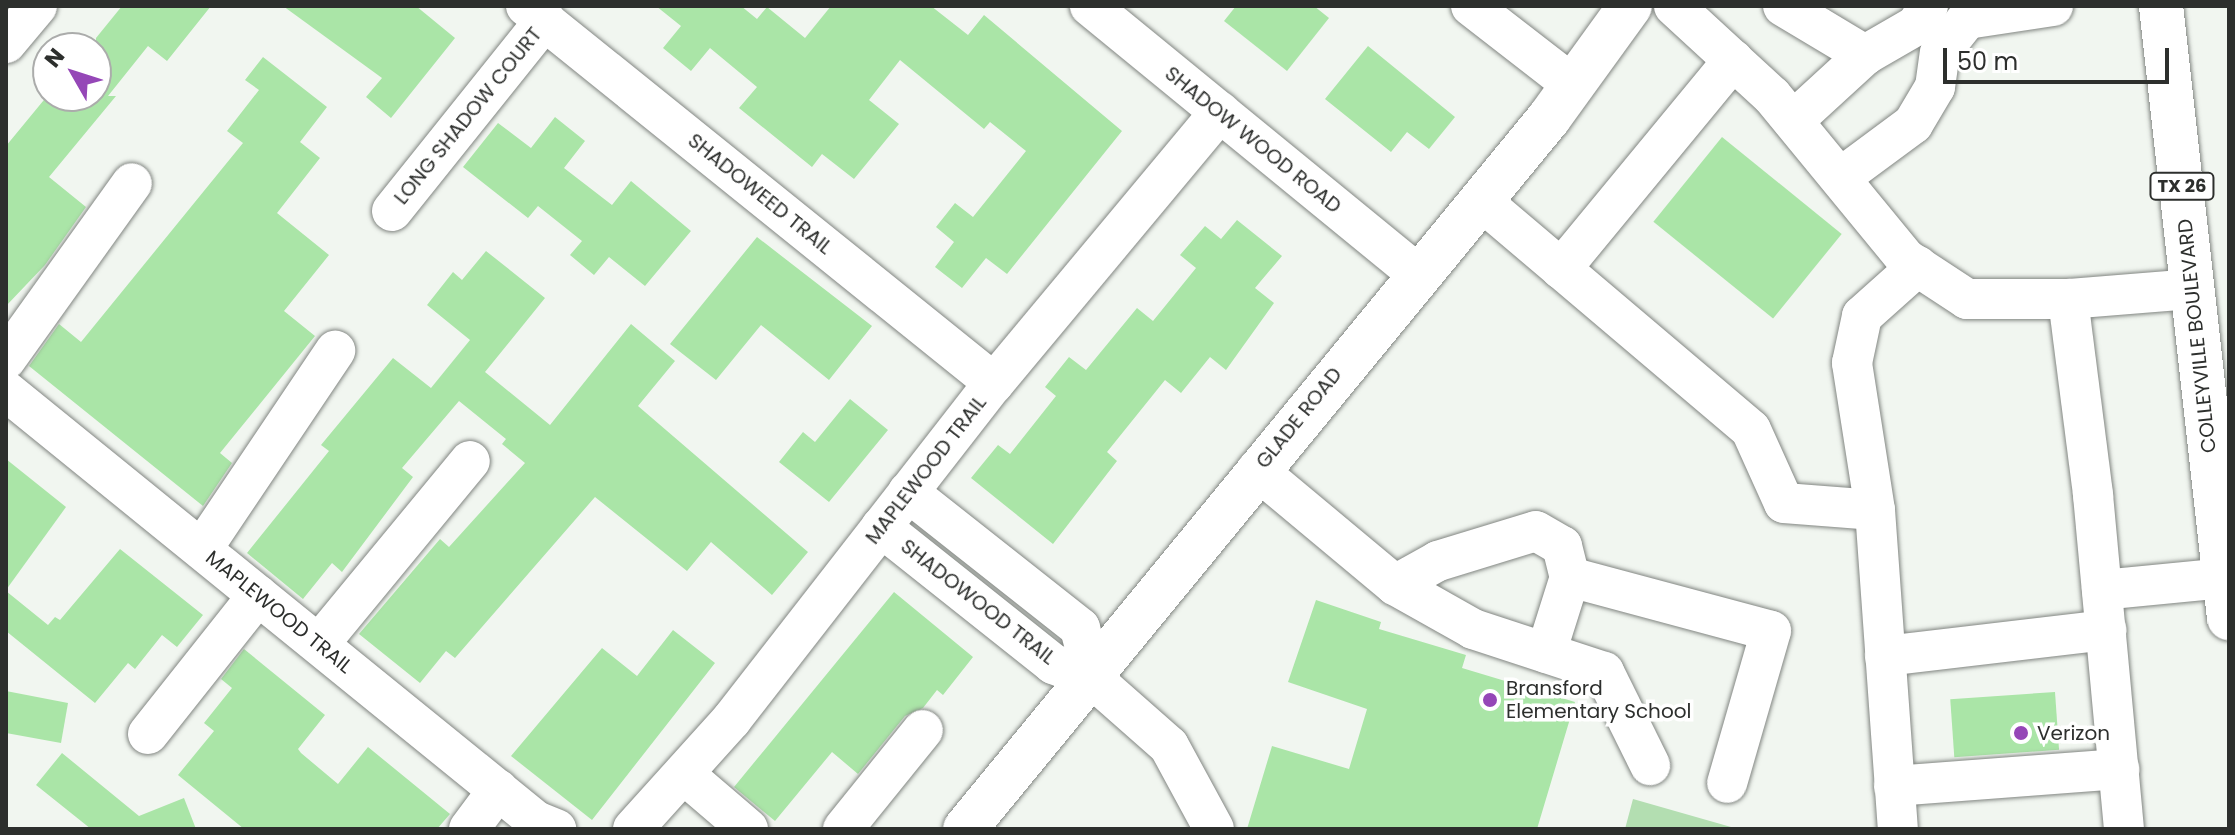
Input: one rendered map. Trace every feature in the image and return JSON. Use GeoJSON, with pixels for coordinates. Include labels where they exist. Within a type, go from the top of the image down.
{"type":"FeatureCollection","features":[{"type":"Feature","properties":{"kind":"main road","name":"GLADE ROAD"},"geometry":{"type":"LineString","coordinates":[[965,829],[1093,679],[1257,470],[1574,86],[1630,6]]}},
{"type":"Feature","properties":{"kind":"main road","name":"COLLEYVILLE BOULEVARD"},"geometry":{"type":"LineString","coordinates":[[2161,6],[2211,288],[2227,598]]}},
{"type":"Feature","properties":{"kind":"street","name":"SHADOW WOOD ROAD"},"geometry":{"type":"LineString","coordinates":[[1090,6],[1417,274]]}},
{"type":"Feature","properties":{"kind":"street"},"geometry":{"type":"LineString","coordinates":[[1471,6],[1574,86]]}},
{"type":"Feature","properties":{"kind":"street"},"geometry":{"type":"LineString","coordinates":[[1674,6],[1793,121],[1918,266],[1967,299],[2068,299],[2211,288]]}},
{"type":"Feature","properties":{"kind":"street"},"geometry":{"type":"LineString","coordinates":[[1783,6],[1865,55]]}},
{"type":"Feature","properties":{"kind":"street"},"geometry":{"type":"LineString","coordinates":[[1793,121],[1865,55],[1917,25],[1928,6]]}},
{"type":"Feature","properties":{"kind":"street"},"geometry":{"type":"LineString","coordinates":[[1840,178],[1913,124],[1935,87],[1940,53],[1967,19],[2053,6]]}},
{"type":"Feature","properties":{"kind":"street","name":"LONG SHADOW COURT"},"geometry":{"type":"LineString","coordinates":[[392,211],[536,13]]}},
{"type":"Feature","properties":{"kind":"street","name":"SHADOWEED TRAIL"},"geometry":{"type":"LineString","coordinates":[[536,13],[994,383]]}},
{"type":"Feature","properties":{"kind":"street"},"geometry":{"type":"LineString","coordinates":[[1561,269],[1733,60]]}},
{"type":"Feature","properties":{"kind":"street","name":"MAPLEWOOD TRAIL"},"geometry":{"type":"LineString","coordinates":[[633,829],[685,775],[994,383],[1220,112]]}},
{"type":"Feature","properties":{"kind":"street"},"geometry":{"type":"LineString","coordinates":[[6,359],[132,183]]}},
{"type":"Feature","properties":{"kind":"street"},"geometry":{"type":"LineString","coordinates":[[1480,200],[1751,430],[1784,503],[1875,510]]}},
{"type":"Feature","properties":{"kind":"street"},"geometry":{"type":"LineString","coordinates":[[1898,829],[1875,510],[1852,363],[1862,316],[1918,266]]}},
{"type":"Feature","properties":{"kind":"street"},"geometry":{"type":"LineString","coordinates":[[2068,299],[2102,590],[2124,829]]}},
{"type":"Feature","properties":{"kind":"street"},"geometry":{"type":"LineString","coordinates":[[202,549],[335,351]]}},
{"type":"Feature","properties":{"kind":"street","name":"MAPLEWOOD TRAIL"},"geometry":{"type":"LineString","coordinates":[[6,391],[536,821],[556,829]]}},
{"type":"Feature","properties":{"kind":"street"},"geometry":{"type":"LineString","coordinates":[[319,644],[470,461]]}},
{"type":"Feature","properties":{"kind":"street"},"geometry":{"type":"LineString","coordinates":[[1257,470],[1395,585],[1473,629],[1604,672],[1650,765]]}},
{"type":"Feature","properties":{"kind":"street","name":"SHADOWOOD TRAIL"},"geometry":{"type":"LineString","coordinates":[[908,492],[1080,628],[1093,679]]}},
{"type":"Feature","properties":{"kind":"street","name":"SHADOWOOD TRAIL"},"geometry":{"type":"LineString","coordinates":[[881,527],[1053,664],[1093,679]]}},
{"type":"Feature","properties":{"kind":"street"},"geometry":{"type":"LineString","coordinates":[[1395,585],[1438,561],[1536,531],[1562,546],[1570,577],[1546,653]]}},
{"type":"Feature","properties":{"kind":"street"},"geometry":{"type":"LineString","coordinates":[[1570,577],[1771,631],[1727,783]]}},
{"type":"Feature","properties":{"kind":"street"},"geometry":{"type":"LineString","coordinates":[[2102,590],[2227,598]]}},
{"type":"Feature","properties":{"kind":"street"},"geometry":{"type":"LineString","coordinates":[[148,734],[258,595]]}},
{"type":"Feature","properties":{"kind":"street"},"geometry":{"type":"LineString","coordinates":[[1885,656],[2106,630]]}},
{"type":"Feature","properties":{"kind":"street"},"geometry":{"type":"LineString","coordinates":[[1093,679],[1169,746],[1214,829]]}},
{"type":"Feature","properties":{"kind":"street"},"geometry":{"type":"LineString","coordinates":[[843,829],[923,730]]}},
{"type":"Feature","properties":{"kind":"street"},"geometry":{"type":"LineString","coordinates":[[1894,786],[2119,769]]}},
{"type":"Feature","properties":{"kind":"street"},"geometry":{"type":"LineString","coordinates":[[685,775],[748,829]]}},
{"type":"Feature","properties":{"kind":"street"},"geometry":{"type":"LineString","coordinates":[[469,829],[498,790]]}},
{"type":"Feature","properties":{"kind":"green space"},"geometry":{"type":"Polygon","coordinates":[[[1633,799],[1738,829],[1625,829],[1633,799]]]}},
{"type":"Feature","properties":{"kind":"building"},"geometry":{"type":"Polygon","coordinates":[[[122,6],[211,6],[167,61],[148,46],[112,91],[112,32],[101,32],[122,6]]]}},
{"type":"Feature","properties":{"kind":"building"},"geometry":{"type":"Polygon","coordinates":[[[283,6],[416,6],[455,38],[391,118],[366,97],[382,78],[283,6]]]}},
{"type":"Feature","properties":{"kind":"building"},"geometry":{"type":"Polygon","coordinates":[[[656,6],[741,6],[757,19],[767,7],[805,38],[831,6],[931,6],[968,35],[984,15],[1122,131],[1007,274],[986,258],[962,288],[935,267],[954,242],[936,227],[955,203],[973,217],[1026,151],[990,122],[984,129],[900,60],[869,100],[899,124],[854,179],[822,154],[812,167],[739,108],[757,87],[710,48],[691,71],[663,48],[681,26],[656,6]]]}},
{"type":"Feature","properties":{"kind":"building"},"geometry":{"type":"Polygon","coordinates":[[[1236,6],[1314,6],[1329,18],[1287,71],[1224,21],[1236,6]]]}},
{"type":"Feature","properties":{"kind":"building"},"geometry":{"type":"Polygon","coordinates":[[[1368,46],[1455,117],[1429,149],[1407,132],[1391,152],[1325,99],[1368,46]]]}},
{"type":"Feature","properties":{"kind":"building"},"geometry":{"type":"Polygon","coordinates":[[[263,57],[327,107],[300,142],[320,158],[277,213],[329,255],[284,311],[315,336],[220,453],[232,463],[203,506],[29,366],[59,324],[81,342],[243,143],[227,131],[259,90],[245,80],[263,57]]]}},
{"type":"Feature","properties":{"kind":"building"},"geometry":{"type":"Polygon","coordinates":[[[34,112],[103,112],[49,177],[86,207],[45,265],[6,306],[6,146],[34,112]]]}},
{"type":"Feature","properties":{"kind":"building"},"geometry":{"type":"Polygon","coordinates":[[[555,117],[585,141],[564,168],[612,205],[631,181],[691,231],[645,286],[609,257],[594,275],[570,255],[582,241],[538,206],[528,218],[463,167],[498,123],[531,148],[555,117]]]}},
{"type":"Feature","properties":{"kind":"building"},"geometry":{"type":"Polygon","coordinates":[[[1722,137],[1842,234],[1773,319],[1653,222],[1722,137]]]}},
{"type":"Feature","properties":{"kind":"building"},"geometry":{"type":"Polygon","coordinates":[[[1237,220],[1282,256],[1255,288],[1274,303],[1226,370],[1210,357],[1181,393],[1165,380],[1107,452],[1117,461],[1053,544],[971,478],[998,445],[1010,454],[1056,396],[1045,387],[1069,357],[1086,370],[1137,308],[1153,321],[1196,268],[1180,255],[1205,226],[1221,239],[1237,220]]]}},
{"type":"Feature","properties":{"kind":"building"},"geometry":{"type":"Polygon","coordinates":[[[757,237],[872,326],[829,380],[761,325],[716,380],[670,344],[757,237]]]}},
{"type":"Feature","properties":{"kind":"building"},"geometry":{"type":"Polygon","coordinates":[[[486,251],[545,298],[485,372],[550,425],[631,324],[675,361],[638,406],[808,552],[772,595],[711,542],[687,571],[595,497],[455,658],[446,651],[420,683],[359,634],[440,539],[449,547],[525,463],[502,444],[506,439],[459,401],[402,468],[413,477],[342,572],[332,563],[303,599],[247,553],[329,451],[321,445],[393,358],[431,388],[470,340],[427,305],[453,272],[462,280],[486,251]]]}},
{"type":"Feature","properties":{"kind":"building"},"geometry":{"type":"Polygon","coordinates":[[[850,399],[888,430],[829,502],[779,462],[803,432],[815,442],[850,399]]]}},
{"type":"Feature","properties":{"kind":"building"},"geometry":{"type":"Polygon","coordinates":[[[6,459],[66,507],[6,590],[6,459]]]}},
{"type":"Feature","properties":{"kind":"building"},"geometry":{"type":"Polygon","coordinates":[[[120,549],[203,615],[177,647],[162,635],[135,669],[128,663],[95,703],[6,631],[6,591],[48,625],[55,617],[60,620],[120,549]]]}},
{"type":"Feature","properties":{"kind":"building"},"geometry":{"type":"Polygon","coordinates":[[[894,592],[973,657],[943,695],[937,690],[923,708],[905,716],[858,774],[832,752],[775,821],[734,787],[894,592]]]}},
{"type":"Feature","properties":{"kind":"building"},"geometry":{"type":"Polygon","coordinates":[[[1316,600],[1381,622],[1379,629],[1466,655],[1462,668],[1575,702],[1537,829],[1247,829],[1272,746],[1349,769],[1367,709],[1288,682],[1316,600]]]}},
{"type":"Feature","properties":{"kind":"building"},"geometry":{"type":"Polygon","coordinates":[[[673,630],[715,663],[592,820],[511,756],[602,648],[637,676],[673,630]]]}},
{"type":"Feature","properties":{"kind":"building"},"geometry":{"type":"Polygon","coordinates":[[[244,649],[325,715],[298,749],[338,784],[368,747],[450,814],[437,829],[244,829],[178,775],[214,731],[204,723],[232,688],[221,679],[244,649]]]}},
{"type":"Feature","properties":{"kind":"building"},"geometry":{"type":"Polygon","coordinates":[[[6,691],[68,703],[61,743],[6,733],[6,691]]]}},
{"type":"Feature","properties":{"kind":"building"},"geometry":{"type":"Polygon","coordinates":[[[2055,692],[2059,750],[1954,757],[1950,699],[2055,692]]]}},
{"type":"Feature","properties":{"kind":"building"},"geometry":{"type":"Polygon","coordinates":[[[62,753],[139,816],[184,798],[196,829],[91,829],[36,785],[62,753]]]}},
{"type":"Feature","properties":{"kind":"place","name":"Bransford Elementary School"},"geometry":{"type":"Point","coordinates":[1490,700]}},
{"type":"Feature","properties":{"kind":"place","name":"Verizon"},"geometry":{"type":"Point","coordinates":[2021,733]}}]}
